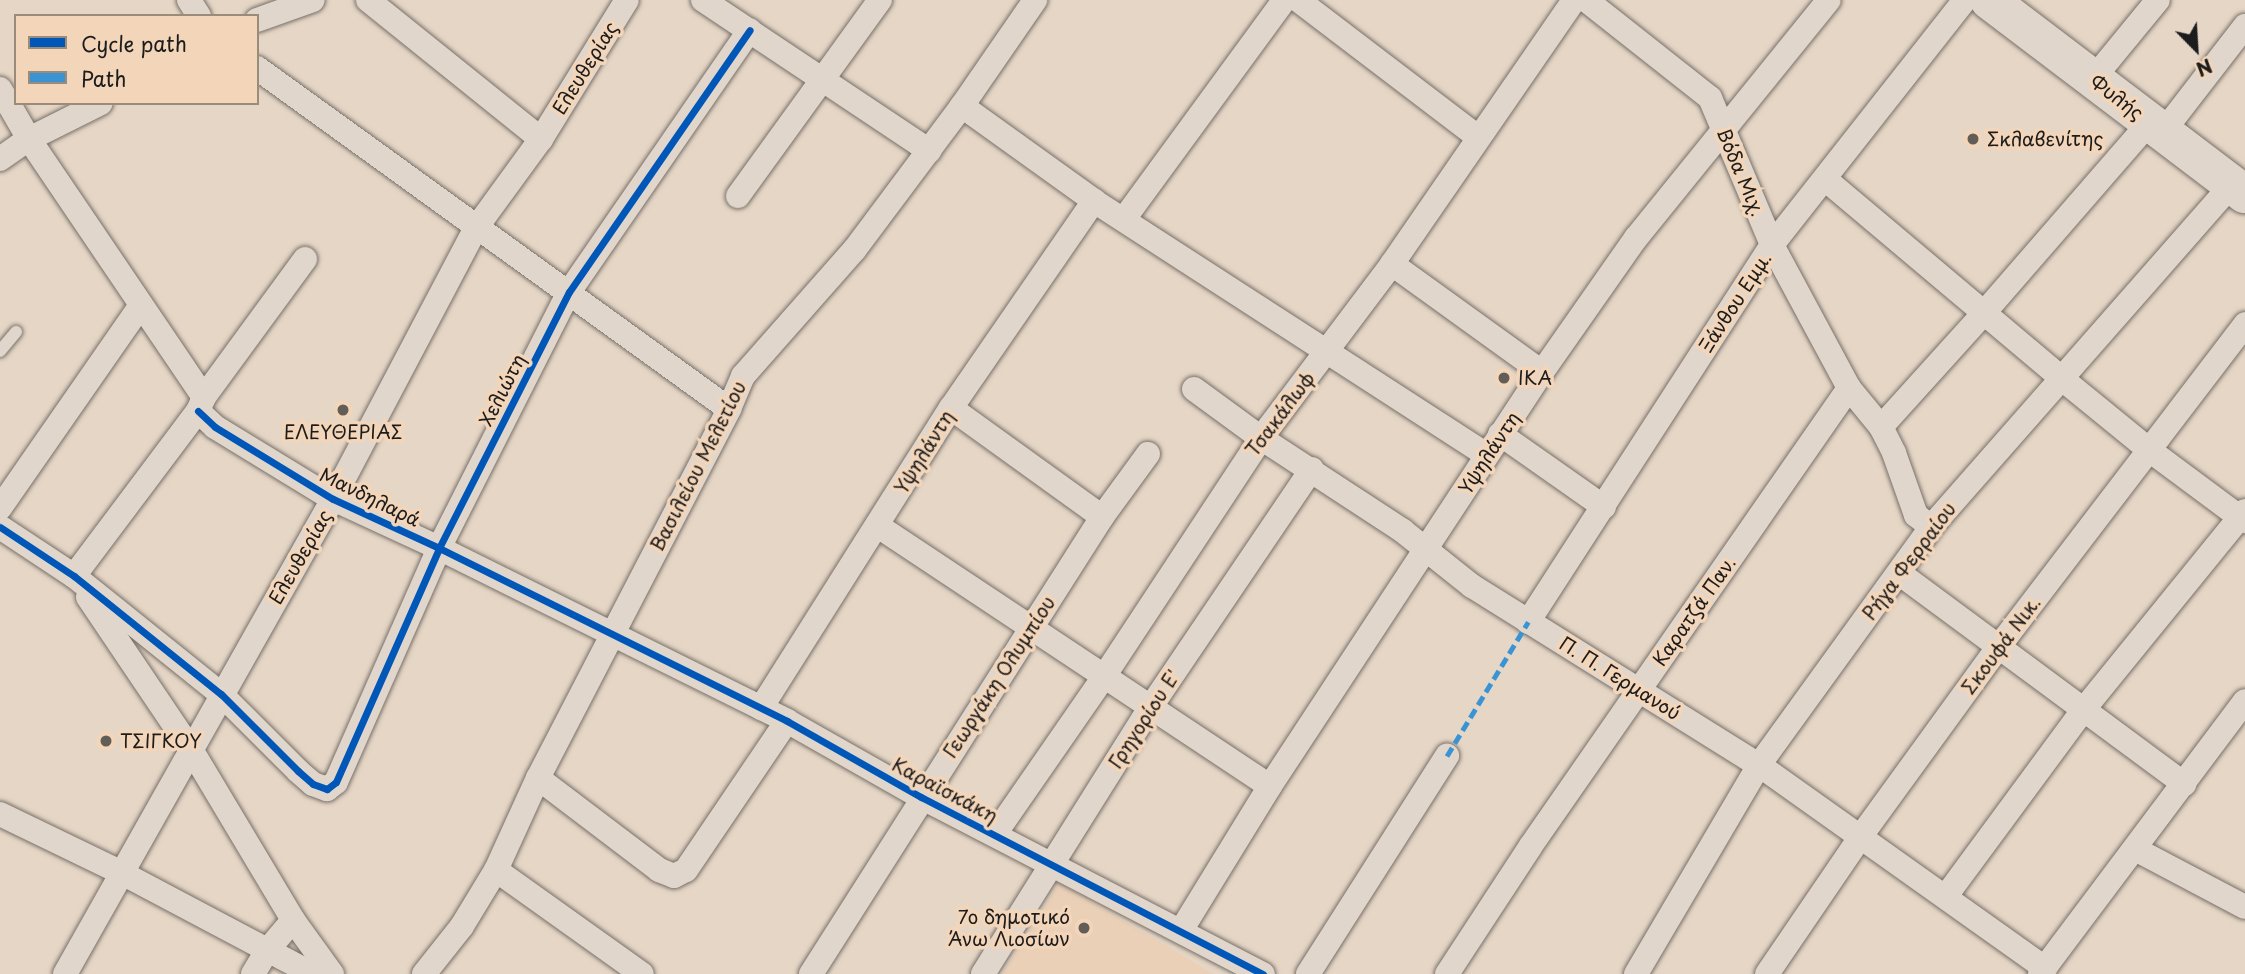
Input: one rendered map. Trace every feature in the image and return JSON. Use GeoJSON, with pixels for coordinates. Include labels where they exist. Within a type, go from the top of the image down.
{"type":"FeatureCollection","features":[{"type":"Feature","properties":{"kind":"main road","name":"Φυλής"},"geometry":{"type":"LineString","coordinates":[[1986,1],[2239,189]]}},
{"type":"Feature","properties":{"kind":"street"},"geometry":{"type":"LineString","coordinates":[[259,19],[313,0]]}},
{"type":"Feature","properties":{"kind":"street"},"geometry":{"type":"LineString","coordinates":[[368,0],[541,139]]}},
{"type":"Feature","properties":{"kind":"street","name":"Ελευθερίας"},"geometry":{"type":"LineString","coordinates":[[65,974],[120,872],[192,751],[221,694],[333,499],[477,228],[541,139],[627,0]]}},
{"type":"Feature","properties":{"kind":"street"},"geometry":{"type":"LineString","coordinates":[[703,0],[929,151]]}},
{"type":"Feature","properties":{"kind":"street"},"geometry":{"type":"LineString","coordinates":[[738,196],[880,0]]}},
{"type":"Feature","properties":{"kind":"street","name":"Βασιλείου Μελετίου"},"geometry":{"type":"LineString","coordinates":[[424,974],[462,926],[496,870],[538,778],[729,409],[743,376],[855,249],[962,106],[1035,0]]}},
{"type":"Feature","properties":{"kind":"street"},"geometry":{"type":"LineString","coordinates":[[1124,219],[1284,0]]}},
{"type":"Feature","properties":{"kind":"street"},"geometry":{"type":"LineString","coordinates":[[1298,0],[1478,137]]}},
{"type":"Feature","properties":{"kind":"street","name":"Τσακάλωφ"},"geometry":{"type":"LineString","coordinates":[[995,834],[1105,675],[1261,438],[1392,264],[1574,0]]}},
{"type":"Feature","properties":{"kind":"street","name":"Βόδα Μιχ."},"geometry":{"type":"LineString","coordinates":[[1586,0],[1710,98],[1772,245],[1849,388],[1881,426],[1916,515],[1931,527]]}},
{"type":"Feature","properties":{"kind":"street","name":"Υψηλάντη"},"geometry":{"type":"LineString","coordinates":[[1182,929],[1270,786],[1427,551],[1486,455],[1542,372],[1636,238],[1829,0]]}},
{"type":"Feature","properties":{"kind":"street"},"geometry":{"type":"LineString","coordinates":[[2093,79],[2158,0]]}},
{"type":"Feature","properties":{"kind":"street","name":"Ξάνθου Εμμ."},"geometry":{"type":"LineString","coordinates":[[1528,622],[1772,245],[1825,179],[1986,1]]}},
{"type":"Feature","properties":{"kind":"street"},"geometry":{"type":"LineString","coordinates":[[1881,426],[2156,127],[2245,26]]}},
{"type":"Feature","properties":{"kind":"street","name":"Χελιώτη"},"geometry":{"type":"LineString","coordinates":[[221,694],[313,784],[327,789],[336,782],[439,548],[569,292],[750,30]]}},
{"type":"Feature","properties":{"kind":"street"},"geometry":{"type":"LineString","coordinates":[[259,69],[729,409]]}},
{"type":"Feature","properties":{"kind":"street","name":"Μανδηλαρά"},"geometry":{"type":"LineString","coordinates":[[0,89],[29,139],[141,305],[215,427],[333,499],[439,548],[611,634]]}},
{"type":"Feature","properties":{"kind":"street"},"geometry":{"type":"LineString","coordinates":[[0,159],[29,139],[97,105]]}},
{"type":"Feature","properties":{"kind":"street"},"geometry":{"type":"LineString","coordinates":[[962,106],[1094,201],[1486,455]]}},
{"type":"Feature","properties":{"kind":"street"},"geometry":{"type":"LineString","coordinates":[[1825,179],[1983,314],[2148,449],[2244,516],[2084,709],[1946,896]]}},
{"type":"Feature","properties":{"kind":"street","name":"Ρήγα Φερραίου"},"geometry":{"type":"LineString","coordinates":[[1636,974],[1759,765],[1931,527],[2061,379],[2239,189]]}},
{"type":"Feature","properties":{"kind":"street","name":"Υψηλάντη"},"geometry":{"type":"LineString","coordinates":[[761,708],[951,408],[1094,201]]}},
{"type":"Feature","properties":{"kind":"street"},"geometry":{"type":"LineString","coordinates":[[74,576],[305,259]]}},
{"type":"Feature","properties":{"kind":"street"},"geometry":{"type":"LineString","coordinates":[[1392,264],[1542,372]]}},
{"type":"Feature","properties":{"kind":"street"},"geometry":{"type":"LineString","coordinates":[[0,508],[141,305]]}},
{"type":"Feature","properties":{"kind":"street","name":"Σκουφά Νικ."},"geometry":{"type":"LineString","coordinates":[[1767,974],[1861,836],[2000,645],[2245,324]]}},
{"type":"Feature","properties":{"kind":"street","name":"Καρατζά Παν."},"geometry":{"type":"LineString","coordinates":[[1447,974],[1639,690],[1849,388]]}},
{"type":"Feature","properties":{"kind":"street","name":"Π. Π. Γερμανού"},"geometry":{"type":"LineString","coordinates":[[1194,389],[1528,622],[1759,765],[1946,896],[2043,971]]}},
{"type":"Feature","properties":{"kind":"street"},"geometry":{"type":"LineString","coordinates":[[951,408],[1102,517]]}},
{"type":"Feature","properties":{"kind":"street"},"geometry":{"type":"LineString","coordinates":[[1500,434],[1604,507]]}},
{"type":"Feature","properties":{"kind":"street","name":"Γεωργάκη Ολυμπίου"},"geometry":{"type":"LineString","coordinates":[[811,974],[921,797],[1102,517],[1147,454]]}},
{"type":"Feature","properties":{"kind":"street","name":"Γρηγορίου Ε'"},"geometry":{"type":"LineString","coordinates":[[984,974],[1152,705],[1312,469]]}},
{"type":"Feature","properties":{"kind":"street"},"geometry":{"type":"LineString","coordinates":[[878,526],[1152,705],[1270,786]]}},
{"type":"Feature","properties":{"kind":"street"},"geometry":{"type":"LineString","coordinates":[[0,527],[74,576],[221,694]]}},
{"type":"Feature","properties":{"kind":"street"},"geometry":{"type":"LineString","coordinates":[[1899,572],[2184,784]]}},
{"type":"Feature","properties":{"kind":"street"},"geometry":{"type":"LineString","coordinates":[[74,576],[192,751],[293,920],[332,974]]}},
{"type":"Feature","properties":{"kind":"street","name":"Καραϊσκάκη"},"geometry":{"type":"LineString","coordinates":[[611,634],[787,721],[921,797],[1182,929],[1254,972]]}},
{"type":"Feature","properties":{"kind":"street"},"geometry":{"type":"LineString","coordinates":[[2043,971],[2245,701]]}},
{"type":"Feature","properties":{"kind":"street"},"geometry":{"type":"LineString","coordinates":[[538,778],[659,870],[674,876],[686,870],[787,721]]}},
{"type":"Feature","properties":{"kind":"street"},"geometry":{"type":"LineString","coordinates":[[1308,974],[1447,756]]}},
{"type":"Feature","properties":{"kind":"street"},"geometry":{"type":"LineString","coordinates":[[0,814],[120,872],[266,952],[313,974]]}},
{"type":"Feature","properties":{"kind":"street"},"geometry":{"type":"LineString","coordinates":[[2135,849],[2245,907]]}},
{"type":"Feature","properties":{"kind":"street"},"geometry":{"type":"LineString","coordinates":[[496,870],[642,974]]}},
{"type":"Feature","properties":{"kind":"street"},"geometry":{"type":"LineString","coordinates":[[253,974],[266,952],[293,920]]}},
{"type":"Feature","properties":{"kind":"lane"},"geometry":{"type":"LineString","coordinates":[[0,351],[16,332]]}},
{"type":"Feature","properties":{"kind":"shaded area","name":"7ο δημοτικό Άνω Λιοσίων"},"geometry":{"type":"Polygon","coordinates":[[[1059,883],[1214,974],[1002,974],[1059,883]]]}},
{"type":"Feature","properties":{"kind":"marked path"},"geometry":{"type":"LineString","coordinates":[[1447,756],[1528,622]]}},
{"type":"Feature","properties":{"kind":"cycle path"},"geometry":{"type":"LineString","coordinates":[[0,527],[74,576],[221,694],[313,784],[327,789],[336,782],[439,548],[569,292],[750,30]]}},
{"type":"Feature","properties":{"kind":"cycle path"},"geometry":{"type":"LineString","coordinates":[[198,411],[215,427],[333,499],[439,548],[787,721],[921,797],[1263,974]]}},
{"type":"Feature","properties":{"kind":"place","name":"Σκλαβενίτης"},"geometry":{"type":"Point","coordinates":[1973,139]}},
{"type":"Feature","properties":{"kind":"place","name":"ΙΚΑ"},"geometry":{"type":"Point","coordinates":[1504,378]}},
{"type":"Feature","properties":{"kind":"place","name":"ΕΛΕΥΘΕΡΙΑΣ"},"geometry":{"type":"Point","coordinates":[343,410]}},
{"type":"Feature","properties":{"kind":"place","name":"ΤΣΙΓΚΟΥ"},"geometry":{"type":"Point","coordinates":[106,741]}},
{"type":"Feature","properties":{"kind":"place","name":"7ο δημοτικό Άνω Λιοσίων"},"geometry":{"type":"Point","coordinates":[1084,928]}}]}
